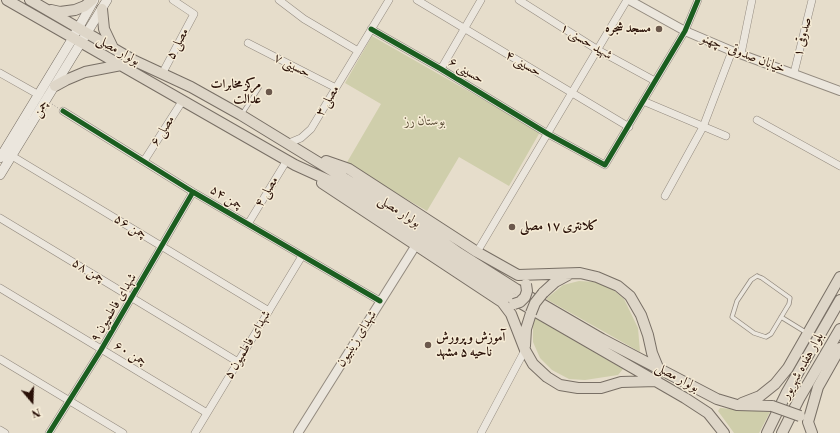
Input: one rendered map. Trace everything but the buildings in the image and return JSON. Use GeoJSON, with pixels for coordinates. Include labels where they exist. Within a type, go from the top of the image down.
{"type":"FeatureCollection","features":[{"type":"Feature","properties":{"kind":"main road","name":"بولوار مصلی"},"geometry":{"type":"LineString","coordinates":[[7,0],[291,162],[350,190],[510,298],[658,381],[708,413],[722,431]]}},
{"type":"Feature","properties":{"kind":"main road","name":"بولوار مصلی"},"geometry":{"type":"LineString","coordinates":[[30,0],[113,48],[162,74],[191,87],[289,143],[410,219],[459,253],[516,289],[660,370],[717,400],[737,404],[772,406],[804,419]]}},
{"type":"Feature","properties":{"kind":"main road","name":"چمن"},"geometry":{"type":"LineString","coordinates":[[0,175],[4,154],[43,98],[93,0]]}},
{"type":"Feature","properties":{"kind":"main road"},"geometry":{"type":"LineString","coordinates":[[46,9],[60,12],[75,10],[85,6],[93,0]]}},
{"type":"Feature","properties":{"kind":"main road","name":"چمن"},"geometry":{"type":"LineString","coordinates":[[43,98],[55,86],[108,0]]}},
{"type":"Feature","properties":{"kind":"main road"},"geometry":{"type":"LineString","coordinates":[[102,9],[104,29],[113,48]]}},
{"type":"Feature","properties":{"kind":"main road"},"geometry":{"type":"LineString","coordinates":[[55,86],[85,72],[121,65]]}},
{"type":"Feature","properties":{"kind":"main road"},"geometry":{"type":"LineString","coordinates":[[183,100],[191,87]]}},
{"type":"Feature","properties":{"kind":"main road"},"geometry":{"type":"LineString","coordinates":[[303,152],[349,169],[477,252],[518,275],[526,284],[527,291],[525,297],[520,302],[514,304],[502,302]]}},
{"type":"Feature","properties":{"kind":"main road"},"geometry":{"type":"LineString","coordinates":[[291,162],[502,302],[511,314],[525,350],[533,364],[547,377],[560,385],[578,388],[601,388],[621,382],[658,381]]}},
{"type":"Feature","properties":{"kind":"main road"},"geometry":{"type":"LineString","coordinates":[[518,275],[580,273],[597,277],[618,286],[630,296],[641,315],[652,353],[660,370]]}},
{"type":"Feature","properties":{"kind":"main road"},"geometry":{"type":"LineString","coordinates":[[525,350],[526,329],[535,303],[555,282],[569,274]]}},
{"type":"Feature","properties":{"kind":"main road"},"geometry":{"type":"LineString","coordinates":[[737,404],[760,396],[775,384],[788,368],[840,277]]}},
{"type":"Feature","properties":{"kind":"main road","name":"بلوار هفده شهریور"},"geometry":{"type":"LineString","coordinates":[[767,433],[787,392],[840,300]]}},
{"type":"Feature","properties":{"kind":"main road","name":"بلوار هفده شهریور"},"geometry":{"type":"LineString","coordinates":[[782,433],[840,328]]}},
{"type":"Feature","properties":{"kind":"main road"},"geometry":{"type":"LineString","coordinates":[[808,433],[804,419],[818,387],[840,348]]}},
{"type":"Feature","properties":{"kind":"main road"},"geometry":{"type":"LineString","coordinates":[[804,419],[812,433]]}},
{"type":"Feature","properties":{"kind":"street","name":"مصلی ۵"},"geometry":{"type":"LineString","coordinates":[[162,74],[194,14],[173,0]]}},
{"type":"Feature","properties":{"kind":"street"},"geometry":{"type":"LineString","coordinates":[[279,0],[304,19],[358,50]]}},
{"type":"Feature","properties":{"kind":"street","name":"مصلی ۳"},"geometry":{"type":"LineString","coordinates":[[289,143],[301,138],[312,128],[389,0]]}},
{"type":"Feature","properties":{"kind":"street","name":"حسینی ۴"},"geometry":{"type":"LineString","coordinates":[[417,0],[629,126]]}},
{"type":"Feature","properties":{"kind":"street"},"geometry":{"type":"LineString","coordinates":[[442,69],[481,0]]}},
{"type":"Feature","properties":{"kind":"street","name":"شهید حسنی ۱"},"geometry":{"type":"LineString","coordinates":[[519,0],[598,50],[655,81]]}},
{"type":"Feature","properties":{"kind":"street"},"geometry":{"type":"LineString","coordinates":[[477,252],[628,0]]}},
{"type":"Feature","properties":{"kind":"street","name":"خیابان صدوقی- چهنو"},"geometry":{"type":"LineString","coordinates":[[628,0],[685,31],[732,52],[794,73],[840,91]]}},
{"type":"Feature","properties":{"kind":"street"},"geometry":{"type":"LineString","coordinates":[[629,126],[685,31],[698,0]]}},
{"type":"Feature","properties":{"kind":"street"},"geometry":{"type":"LineString","coordinates":[[741,54],[752,0]]}},
{"type":"Feature","properties":{"kind":"street","name":"صدوقی ۱"},"geometry":{"type":"LineString","coordinates":[[794,73],[812,0]]}},
{"type":"Feature","properties":{"kind":"street","name":"حسینی ۶"},"geometry":{"type":"LineString","coordinates":[[371,29],[442,69],[548,134],[605,165],[629,126]]}},
{"type":"Feature","properties":{"kind":"street","name":"حسینی ۷"},"geometry":{"type":"LineString","coordinates":[[248,43],[336,88]]}},
{"type":"Feature","properties":{"kind":"street"},"geometry":{"type":"LineString","coordinates":[[665,196],[703,127],[732,52]]}},
{"type":"Feature","properties":{"kind":"street"},"geometry":{"type":"LineString","coordinates":[[0,73],[43,98]]}},
{"type":"Feature","properties":{"kind":"street","name":"مصلی ۶"},"geometry":{"type":"LineString","coordinates":[[144,161],[183,100]]}},
{"type":"Feature","properties":{"kind":"street"},"geometry":{"type":"LineString","coordinates":[[643,102],[726,136]]}},
{"type":"Feature","properties":{"kind":"street","name":"چمن ۵۴"},"geometry":{"type":"LineString","coordinates":[[63,111],[193,192],[380,301]]}},
{"type":"Feature","properties":{"kind":"street"},"geometry":{"type":"LineString","coordinates":[[757,120],[840,166]]}},
{"type":"Feature","properties":{"kind":"street","name":"چمن ۵۶"},"geometry":{"type":"LineString","coordinates":[[4,154],[269,311]]}},
{"type":"Feature","properties":{"kind":"street","name":"مصلی ۴"},"geometry":{"type":"LineString","coordinates":[[248,224],[291,162]]}},
{"type":"Feature","properties":{"kind":"street","name":"شهدای فاطمیون ۹"},"geometry":{"type":"LineString","coordinates":[[49,433],[163,247],[193,192]]}},
{"type":"Feature","properties":{"kind":"street","name":"چمن ۵۸"},"geometry":{"type":"LineString","coordinates":[[0,218],[238,362]]}},
{"type":"Feature","properties":{"kind":"street","name":"شهدای زینبیون"},"geometry":{"type":"LineString","coordinates":[[298,433],[416,245]]}},
{"type":"Feature","properties":{"kind":"street","name":"شهدای فاطمیون ۵"},"geometry":{"type":"LineString","coordinates":[[195,433],[302,256]]}},
{"type":"Feature","properties":{"kind":"street","name":"چمن ۶۰"},"geometry":{"type":"LineString","coordinates":[[0,288],[207,413]]}},
{"type":"Feature","properties":{"kind":"street"},"geometry":{"type":"LineString","coordinates":[[481,433],[525,350]]}},
{"type":"Feature","properties":{"kind":"street"},"geometry":{"type":"LineString","coordinates":[[0,359],[123,433]]}},
{"type":"Feature","properties":{"kind":"street"},"geometry":{"type":"LineString","coordinates":[[0,430],[5,433]]}},
{"type":"Feature","properties":{"kind":"lane"},"geometry":{"type":"LineString","coordinates":[[241,115],[259,88]]}},
{"type":"Feature","properties":{"kind":"lane"},"geometry":{"type":"LineString","coordinates":[[757,276],[790,297],[789,304],[781,317],[771,334],[766,337],[754,333],[734,320],[732,314],[737,301],[751,280],[757,276]]}},
{"type":"Feature","properties":{"kind":"lane"},"geometry":{"type":"LineString","coordinates":[[781,317],[808,334]]}},
{"type":"Feature","properties":{"kind":"path"},"geometry":{"type":"LineString","coordinates":[[43,98],[63,111]]}},
{"type":"Feature","properties":{"kind":"green space","name":"بوستان رز"},"geometry":{"type":"Polygon","coordinates":[[[372,36],[540,132],[509,186],[459,157],[427,211],[346,164],[381,104],[345,83],[372,36]]]}},
{"type":"Feature","properties":{"kind":"green space"},"geometry":{"type":"Polygon","coordinates":[[[579,281],[596,282],[611,288],[624,299],[638,328],[640,352],[546,299],[563,285],[579,281]]]}},
{"type":"Feature","properties":{"kind":"green space"},"geometry":{"type":"Polygon","coordinates":[[[535,318],[623,369],[618,375],[585,380],[569,379],[552,370],[540,358],[533,342],[533,324],[535,318]]]}},
{"type":"Feature","properties":{"kind":"green space"},"geometry":{"type":"Polygon","coordinates":[[[720,408],[770,412],[759,433],[734,433],[718,411],[720,408]]]}},
{"type":"Feature","properties":{"kind":"cycle path"},"geometry":{"type":"LineString","coordinates":[[371,29],[441,69],[548,134],[605,165],[685,31],[698,0]]}},
{"type":"Feature","properties":{"kind":"cycle path"},"geometry":{"type":"LineString","coordinates":[[63,111],[193,192],[380,301]]}},
{"type":"Feature","properties":{"kind":"cycle path"},"geometry":{"type":"LineString","coordinates":[[49,433],[101,350],[193,192]]}},
{"type":"Feature","properties":{"kind":"place","name":"مسجد شجره"},"geometry":{"type":"Point","coordinates":[659,29]}},
{"type":"Feature","properties":{"kind":"place","name":"مرکز مخابرات عدالت"},"geometry":{"type":"Point","coordinates":[269,92]}},
{"type":"Feature","properties":{"kind":"place","name":"کلانتری ۱۷ مصلی"},"geometry":{"type":"Point","coordinates":[512,227]}},
{"type":"Feature","properties":{"kind":"place","name":"آموزش و پرورش ناحیه ۵ مشهد"},"geometry":{"type":"Point","coordinates":[428,345]}}]}
